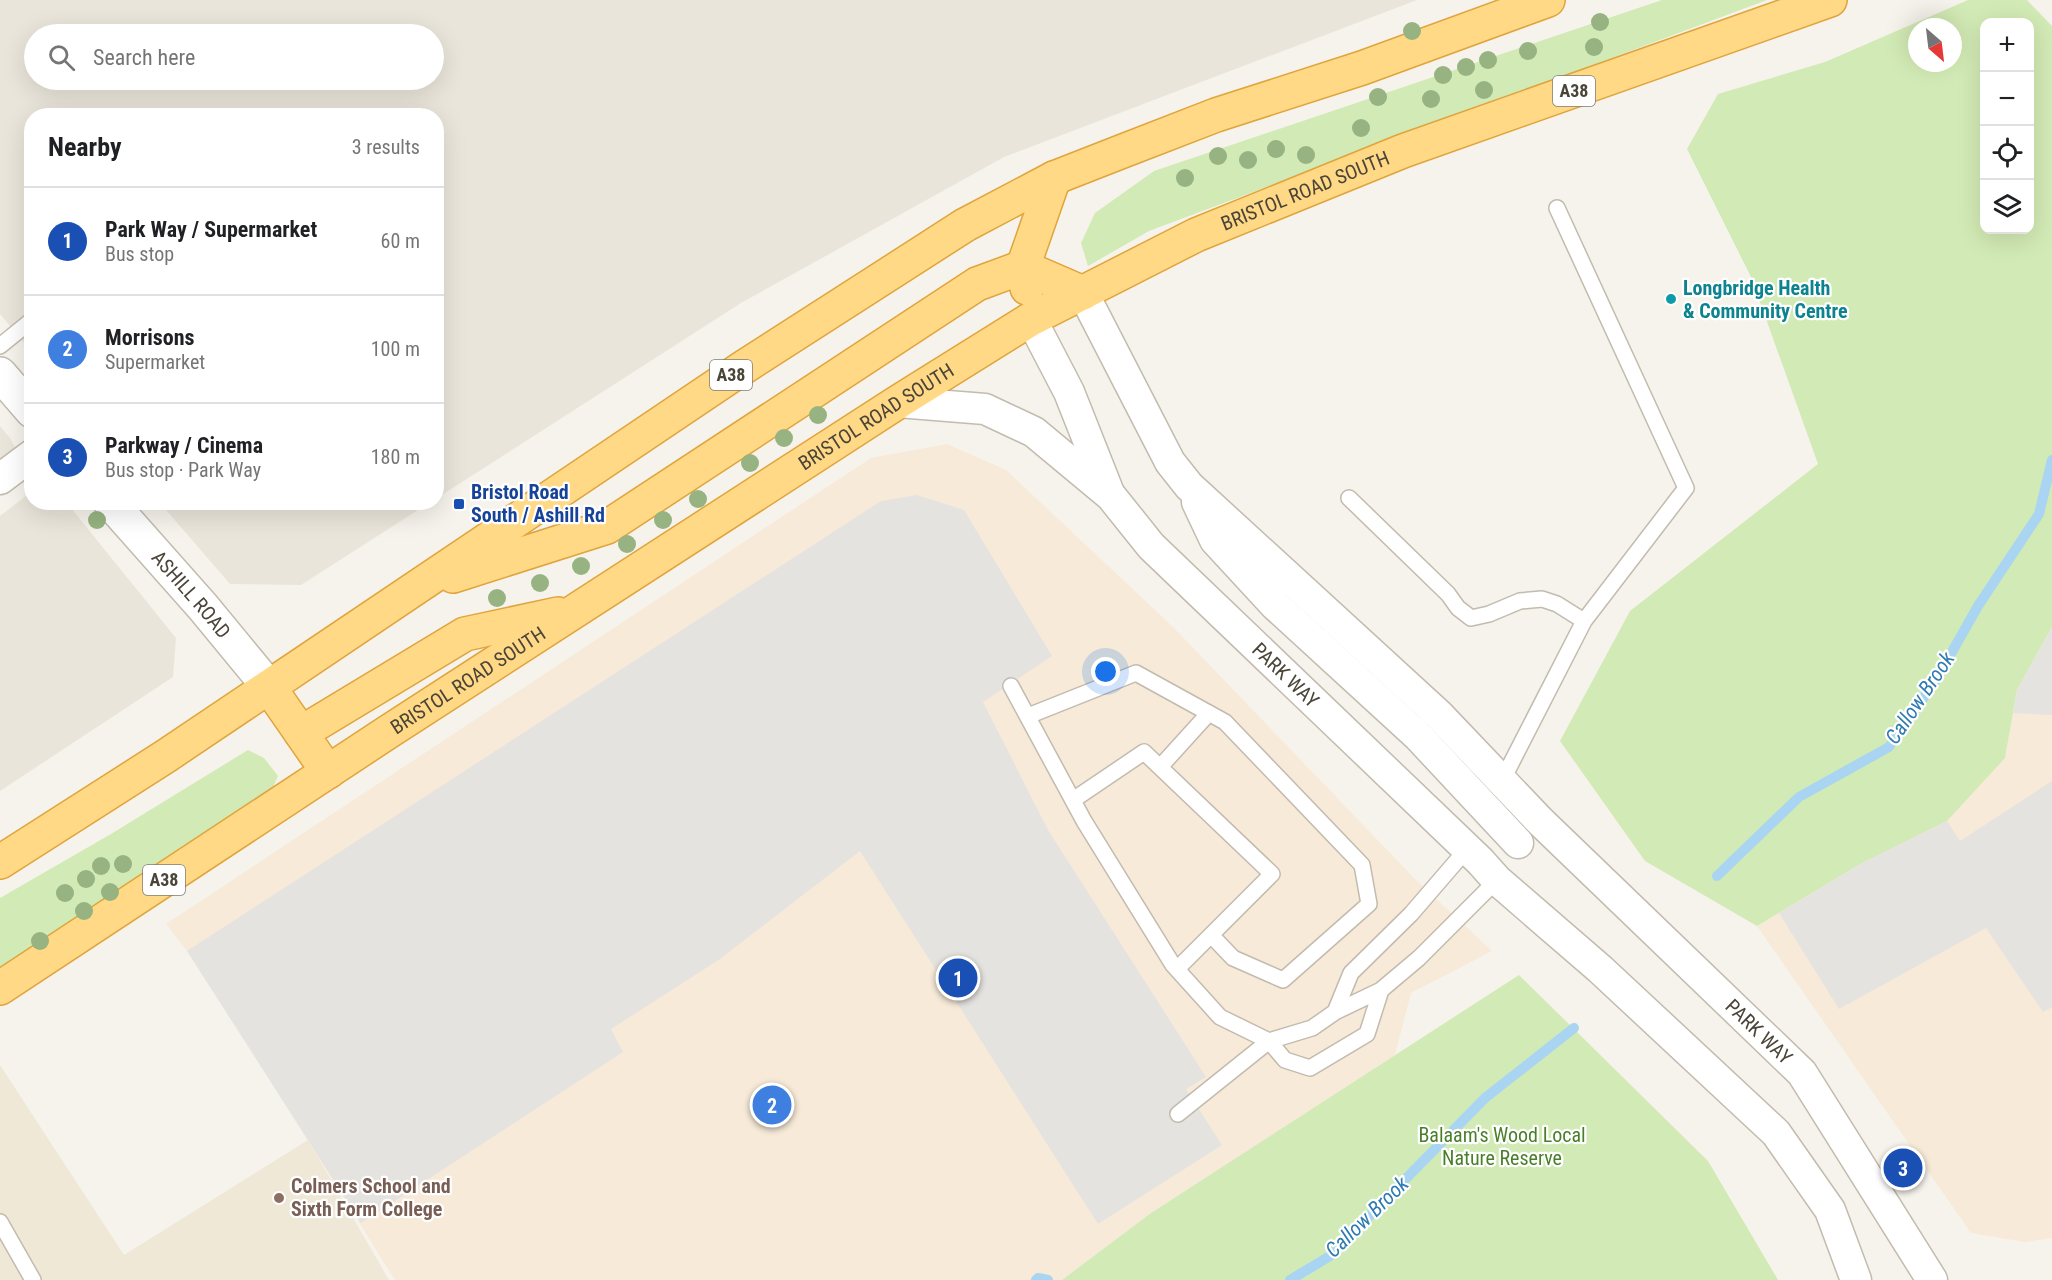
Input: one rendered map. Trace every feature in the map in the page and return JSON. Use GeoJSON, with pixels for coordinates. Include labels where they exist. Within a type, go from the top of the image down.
{"type":"FeatureCollection","features":[{"type":"Feature","properties":{"kind":"highway","name":"A38"},"geometry":{"type":"LineString","coordinates":[[0,862],[166,756],[744,367],[965,225],[1054,178],[1216,115],[1362,68],[1548,0]]}},
{"type":"Feature","properties":{"kind":"highway","name":"BRISTOL ROAD SOUTH"},"geometry":{"type":"LineString","coordinates":[[0,988],[898,402],[1031,319],[1196,235],[1403,152],[1830,0]]}},
{"type":"Feature","properties":{"kind":"highway"},"geometry":{"type":"LineString","coordinates":[[1031,319],[1023,267],[1054,178]]}},
{"type":"Feature","properties":{"kind":"highway"},"geometry":{"type":"LineString","coordinates":[[417,587],[607,526],[977,284],[1023,267],[1083,293]]}},
{"type":"Feature","properties":{"kind":"highway"},"geometry":{"type":"LineString","coordinates":[[301,733],[465,634],[578,610]]}},
{"type":"Feature","properties":{"kind":"highway"},"geometry":{"type":"LineString","coordinates":[[269,687],[328,772]]}},
{"type":"Feature","properties":{"kind":"street","name":"PARK WAY"},"geometry":{"type":"LineString","coordinates":[[1083,293],[1170,462],[1189,486],[1438,715],[1540,821],[1802,1073],[1932,1280]]}},
{"type":"Feature","properties":{"kind":"street","name":"PARK WAY"},"geometry":{"type":"LineString","coordinates":[[1031,319],[1069,393],[1111,496]]}},
{"type":"Feature","properties":{"kind":"street"},"geometry":{"type":"LineString","coordinates":[[0,374],[24,402]]}},
{"type":"Feature","properties":{"kind":"street","name":"PARK WAY"},"geometry":{"type":"LineString","coordinates":[[898,402],[985,409],[1035,432],[1111,496],[1151,546],[1497,880],[1600,969],[1776,1133],[1830,1210],[1856,1280]]}},
{"type":"Feature","properties":{"kind":"street"},"geometry":{"type":"LineString","coordinates":[[0,479],[24,461]]}},
{"type":"Feature","properties":{"kind":"street","name":"PARK WAY"},"geometry":{"type":"LineString","coordinates":[[1189,486],[1215,540],[1275,605],[1418,736],[1518,843]]}},
{"type":"Feature","properties":{"kind":"street","name":"ASHILL ROAD"},"geometry":{"type":"LineString","coordinates":[[117,510],[203,607],[269,687]]}},
{"type":"Feature","properties":{"kind":"street"},"geometry":{"type":"LineString","coordinates":[[1497,880],[1518,843],[1540,821]]}},
{"type":"Feature","properties":{"kind":"street"},"geometry":{"type":"LineString","coordinates":[[1467,849],[1518,843]]}},
{"type":"Feature","properties":{"kind":"lane"},"geometry":{"type":"LineString","coordinates":[[1502,781],[1584,621],[1686,488],[1557,208]]}},
{"type":"Feature","properties":{"kind":"lane"},"geometry":{"type":"LineString","coordinates":[[0,346],[24,326]]}},
{"type":"Feature","properties":{"kind":"lane"},"geometry":{"type":"LineString","coordinates":[[1349,498],[1448,594],[1458,608],[1471,618],[1489,614],[1520,601],[1542,599],[1557,604],[1584,621]]}},
{"type":"Feature","properties":{"kind":"lane"},"geometry":{"type":"LineString","coordinates":[[1028,716],[1136,673],[1225,722],[1362,865],[1369,904],[1283,980],[1233,958],[1211,935]]}},
{"type":"Feature","properties":{"kind":"lane"},"geometry":{"type":"LineString","coordinates":[[1011,686],[1073,801],[1176,969],[1220,1017],[1269,1041],[1285,1060],[1310,1068],[1367,1034],[1381,990]]}},
{"type":"Feature","properties":{"kind":"lane"},"geometry":{"type":"LineString","coordinates":[[1160,767],[1209,713]]}},
{"type":"Feature","properties":{"kind":"lane"},"geometry":{"type":"LineString","coordinates":[[1073,801],[1144,752],[1272,874],[1176,969]]}},
{"type":"Feature","properties":{"kind":"lane"},"geometry":{"type":"LineString","coordinates":[[1335,1012],[1351,973],[1411,914],[1467,849]]}},
{"type":"Feature","properties":{"kind":"lane"},"geometry":{"type":"LineString","coordinates":[[1178,1114],[1269,1041],[1312,1028],[1335,1012],[1381,990],[1419,958],[1497,880]]}},
{"type":"Feature","properties":{"kind":"lane"},"geometry":{"type":"LineString","coordinates":[[0,1222],[33,1280]]}},
{"type":"Feature","properties":{"kind":"shaded area"},"geometry":{"type":"Polygon","coordinates":[[[0,0],[1417,0],[1004,157],[741,303],[444,494],[444,108],[24,108],[24,343],[0,314],[0,0]]]}},
{"type":"Feature","properties":{"kind":"shaded area"},"geometry":{"type":"Polygon","coordinates":[[[0,426],[20,456],[0,471],[0,426]]]}},
{"type":"Feature","properties":{"kind":"shaded area"},"geometry":{"type":"Polygon","coordinates":[[[947,444],[1006,470],[1173,627],[1415,879],[1492,951],[1411,993],[1395,1055],[1151,1213],[1062,1280],[395,1280],[187,951],[166,924],[871,458],[947,444]]]}},
{"type":"Feature","properties":{"kind":"shaded area"},"geometry":{"type":"Polygon","coordinates":[[[917,495],[964,510],[1052,656],[983,702],[1048,830],[1206,1077],[1186,1089],[1222,1145],[1098,1224],[860,851],[720,959],[611,1029],[623,1052],[361,1223],[187,951],[881,501],[917,495]]]}},
{"type":"Feature","properties":{"kind":"shaded area"},"geometry":{"type":"Polygon","coordinates":[[[24,497],[24,510],[73,510],[176,638],[173,677],[0,791],[0,516],[24,497]]]}},
{"type":"Feature","properties":{"kind":"shaded area"},"geometry":{"type":"Polygon","coordinates":[[[166,510],[418,510],[301,585],[230,584],[166,510]]]}},
{"type":"Feature","properties":{"kind":"shaded area"},"geometry":{"type":"Polygon","coordinates":[[[2052,627],[2052,1238],[2025,1242],[1971,1233],[1757,926],[1864,862],[2005,758],[2017,690],[2052,627]]]}},
{"type":"Feature","properties":{"kind":"shaded area"},"geometry":{"type":"Polygon","coordinates":[[[2052,627],[2052,715],[2013,713],[2017,690],[2052,627]]]}},
{"type":"Feature","properties":{"kind":"shaded area"},"geometry":{"type":"Polygon","coordinates":[[[2052,781],[2052,1007],[2043,1012],[1986,928],[1839,1009],[1779,913],[1864,862],[1947,821],[1960,841],[2052,781]]]}},
{"type":"Feature","properties":{"kind":"shaded area","name":"Colmers School and Sixth Form College"},"geometry":{"type":"Polygon","coordinates":[[[0,1065],[124,1255],[308,1140],[389,1280],[0,1280],[0,1065]]]}},
{"type":"Feature","properties":{"kind":"green space"},"geometry":{"type":"Polygon","coordinates":[[[1662,0],[1767,0],[1149,231],[1088,266],[1081,243],[1095,213],[1154,171],[1662,0]]]}},
{"type":"Feature","properties":{"kind":"green space"},"geometry":{"type":"Polygon","coordinates":[[[1968,0],[2027,0],[2052,26],[2052,627],[2017,690],[2005,758],[1947,821],[1864,862],[1757,926],[1645,861],[1560,741],[1630,611],[1818,464],[1751,277],[1687,149],[1718,94],[1825,62],[1908,26],[1908,72],[1962,72],[1962,18],[1926,18],[1968,0]]]}},
{"type":"Feature","properties":{"kind":"green space"},"geometry":{"type":"Polygon","coordinates":[[[248,750],[264,758],[278,776],[269,796],[0,975],[0,898],[111,834],[248,750]]]}},
{"type":"Feature","properties":{"kind":"green space","name":"Balaam's Wood Local Nature Reserve"},"geometry":{"type":"Polygon","coordinates":[[[1519,975],[1708,1161],[1778,1280],[1062,1280],[1151,1213],[1519,975]]]}},
{"type":"Feature","properties":{"kind":"waterway","name":"Callow Brook"},"geometry":{"type":"LineString","coordinates":[[1717,876],[1799,797],[1889,747],[1936,680],[1978,606],[2039,514],[2052,460]]}},
{"type":"Feature","properties":{"kind":"waterway","name":"Callow Brook"},"geometry":{"type":"LineString","coordinates":[[1290,1280],[1330,1256],[1485,1098],[1574,1028]]}},
{"type":"Feature","properties":{"kind":"waterway","name":"Callow Brook"},"geometry":{"type":"LineString","coordinates":[[1036,1280],[1038,1278],[1048,1280]]}},
{"type":"Feature","properties":{"kind":"place","name":"Longbridge Health & Community Centre"},"geometry":{"type":"Point","coordinates":[1671,299]}},
{"type":"Feature","properties":{"kind":"place","name":"Bristol Road South / Ashill Rd"},"geometry":{"type":"Point","coordinates":[459,504]}},
{"type":"Feature","properties":{"kind":"place","name":"Park Way / Supermarket"},"geometry":{"type":"Point","coordinates":[958,978]}},
{"type":"Feature","properties":{"kind":"place","name":"Morrisons"},"geometry":{"type":"Point","coordinates":[772,1105]}},
{"type":"Feature","properties":{"kind":"place","name":"Parkway / Cinema"},"geometry":{"type":"Point","coordinates":[1903,1168]}},
{"type":"Feature","properties":{"kind":"place","name":"Colmers School and Sixth Form College"},"geometry":{"type":"Point","coordinates":[279,1198]}}]}
